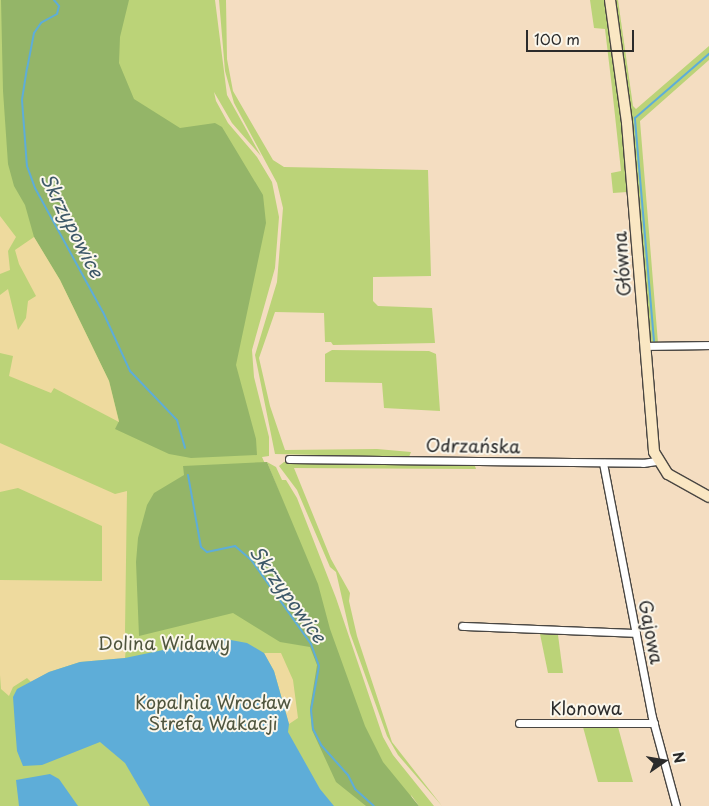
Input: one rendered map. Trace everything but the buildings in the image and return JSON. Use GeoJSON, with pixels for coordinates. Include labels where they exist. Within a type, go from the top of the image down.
{"type":"FeatureCollection","features":[{"type":"Feature","properties":{"kind":"street","name":"Główna"},"geometry":{"type":"LineString","coordinates":[[610,0],[627,123],[644,346],[656,461]]}},
{"type":"Feature","properties":{"kind":"street"},"geometry":{"type":"LineString","coordinates":[[644,346],[709,345]]}},
{"type":"Feature","properties":{"kind":"street","name":"Odrzańska"},"geometry":{"type":"LineString","coordinates":[[289,459],[603,463],[656,461]]}},
{"type":"Feature","properties":{"kind":"street"},"geometry":{"type":"LineString","coordinates":[[656,461],[668,474],[709,497]]}},
{"type":"Feature","properties":{"kind":"street","name":"Gajowa"},"geometry":{"type":"LineString","coordinates":[[603,463],[654,723],[676,806]]}},
{"type":"Feature","properties":{"kind":"street"},"geometry":{"type":"LineString","coordinates":[[462,626],[636,633]]}},
{"type":"Feature","properties":{"kind":"street","name":"Klonowa"},"geometry":{"type":"LineString","coordinates":[[519,724],[654,723]]}},
{"type":"Feature","properties":{"kind":"green space","name":"Dolina Widawy"},"geometry":{"type":"Polygon","coordinates":[[[0,0],[215,0],[227,95],[261,156],[232,123],[214,92],[216,101],[228,123],[257,157],[272,182],[279,217],[275,268],[252,350],[254,377],[269,437],[269,456],[262,457],[291,522],[267,462],[276,467],[282,480],[286,480],[297,498],[336,598],[383,737],[393,755],[434,806],[419,806],[411,795],[414,806],[0,806],[0,0]]]}},
{"type":"Feature","properties":{"kind":"green space"},"geometry":{"type":"Polygon","coordinates":[[[1,0],[129,0],[120,37],[119,63],[134,99],[180,128],[215,123],[222,127],[263,195],[266,223],[236,365],[256,439],[257,455],[191,458],[169,454],[115,429],[119,421],[109,381],[60,280],[34,237],[25,205],[14,186],[8,164],[3,91],[1,0]]]}},
{"type":"Feature","properties":{"kind":"green space"},"geometry":{"type":"Polygon","coordinates":[[[219,0],[226,0],[227,59],[233,91],[273,160],[284,167],[428,170],[431,276],[373,277],[373,301],[378,306],[432,308],[435,343],[333,345],[331,342],[325,342],[324,313],[275,312],[259,358],[270,406],[285,450],[377,449],[411,452],[409,457],[275,454],[255,355],[277,282],[283,208],[277,183],[234,103],[225,71],[219,0]]]}},
{"type":"Feature","properties":{"kind":"green space"},"geometry":{"type":"Polygon","coordinates":[[[590,0],[607,0],[620,86],[627,192],[613,193],[611,173],[621,171],[605,29],[594,28],[590,0]]]}},
{"type":"Feature","properties":{"kind":"green space"},"geometry":{"type":"Polygon","coordinates":[[[613,0],[618,0],[633,106],[636,109],[709,46],[709,60],[640,121],[658,343],[649,343],[613,0]]]}},
{"type":"Feature","properties":{"kind":"green space"},"geometry":{"type":"Polygon","coordinates":[[[332,350],[429,351],[436,354],[440,411],[384,408],[382,383],[325,382],[325,354],[332,350]]]}},
{"type":"Feature","properties":{"kind":"green space"},"geometry":{"type":"Polygon","coordinates":[[[267,462],[318,584],[330,629],[365,726],[383,762],[419,806],[366,806],[336,782],[312,730],[310,708],[317,665],[310,647],[280,642],[233,613],[139,636],[136,562],[138,538],[147,505],[154,493],[184,475],[183,466],[267,462]]]}},
{"type":"Feature","properties":{"kind":"green space"},"geometry":{"type":"Polygon","coordinates":[[[284,462],[474,463],[476,469],[294,468],[331,559],[350,593],[349,601],[357,636],[392,742],[442,806],[398,755],[387,736],[350,633],[336,572],[330,567],[297,490],[279,466],[284,462]]]}},
{"type":"Feature","properties":{"kind":"green space"},"geometry":{"type":"Polygon","coordinates":[[[540,634],[558,635],[563,673],[548,673],[540,634]]]}},
{"type":"Feature","properties":{"kind":"green space"},"geometry":{"type":"Polygon","coordinates":[[[583,727],[618,727],[633,782],[598,782],[583,727]]]}},
{"type":"Feature","properties":{"kind":"sand"},"geometry":{"type":"Polygon","coordinates":[[[0,216],[16,237],[8,251],[10,270],[0,274],[0,216]]]}},
{"type":"Feature","properties":{"kind":"sand"},"geometry":{"type":"Polygon","coordinates":[[[34,237],[60,280],[109,381],[119,422],[54,388],[51,393],[9,376],[13,356],[0,353],[0,295],[8,289],[18,330],[26,318],[28,301],[36,296],[19,264],[15,250],[34,237]]]}},
{"type":"Feature","properties":{"kind":"sand"},"geometry":{"type":"Polygon","coordinates":[[[0,443],[115,494],[127,491],[125,632],[131,644],[126,647],[125,658],[80,662],[49,672],[31,682],[27,678],[13,687],[9,696],[1,689],[0,580],[102,581],[102,526],[18,488],[0,492],[0,443]]]}},
{"type":"Feature","properties":{"kind":"sand"},"geometry":{"type":"Polygon","coordinates":[[[264,653],[281,653],[293,680],[298,718],[289,724],[274,671],[264,653]]]}},
{"type":"Feature","properties":{"kind":"water"},"geometry":{"type":"Polygon","coordinates":[[[220,638],[247,643],[264,653],[274,671],[289,724],[288,732],[320,789],[334,806],[150,806],[125,763],[100,742],[42,765],[23,766],[17,751],[15,726],[13,697],[17,689],[49,672],[80,662],[125,658],[220,638]]]}},
{"type":"Feature","properties":{"kind":"water"},"geometry":{"type":"Polygon","coordinates":[[[50,774],[59,779],[78,806],[19,806],[16,780],[50,774]]]}},
{"type":"Feature","properties":{"kind":"waterway","name":"Skrzypowice"},"geometry":{"type":"LineString","coordinates":[[54,0],[59,6],[57,14],[41,23],[34,33],[27,68],[22,100],[27,166],[35,188],[103,312],[130,371],[177,420],[185,448]]}},
{"type":"Feature","properties":{"kind":"waterway"},"geometry":{"type":"LineString","coordinates":[[654,341],[635,118],[709,54]]}},
{"type":"Feature","properties":{"kind":"waterway","name":"Skrzypowice"},"geometry":{"type":"LineString","coordinates":[[188,475],[201,547],[207,552],[235,546],[252,561],[311,644],[319,666],[311,710],[313,729],[321,745],[348,775],[355,789],[374,806]]}},
{"type":"Feature","properties":{"kind":"park label","name":"Kopalnia Wrocław Strefa Wakacji"},"geometry":{"type":"Point","coordinates":[213,713]}}]}
